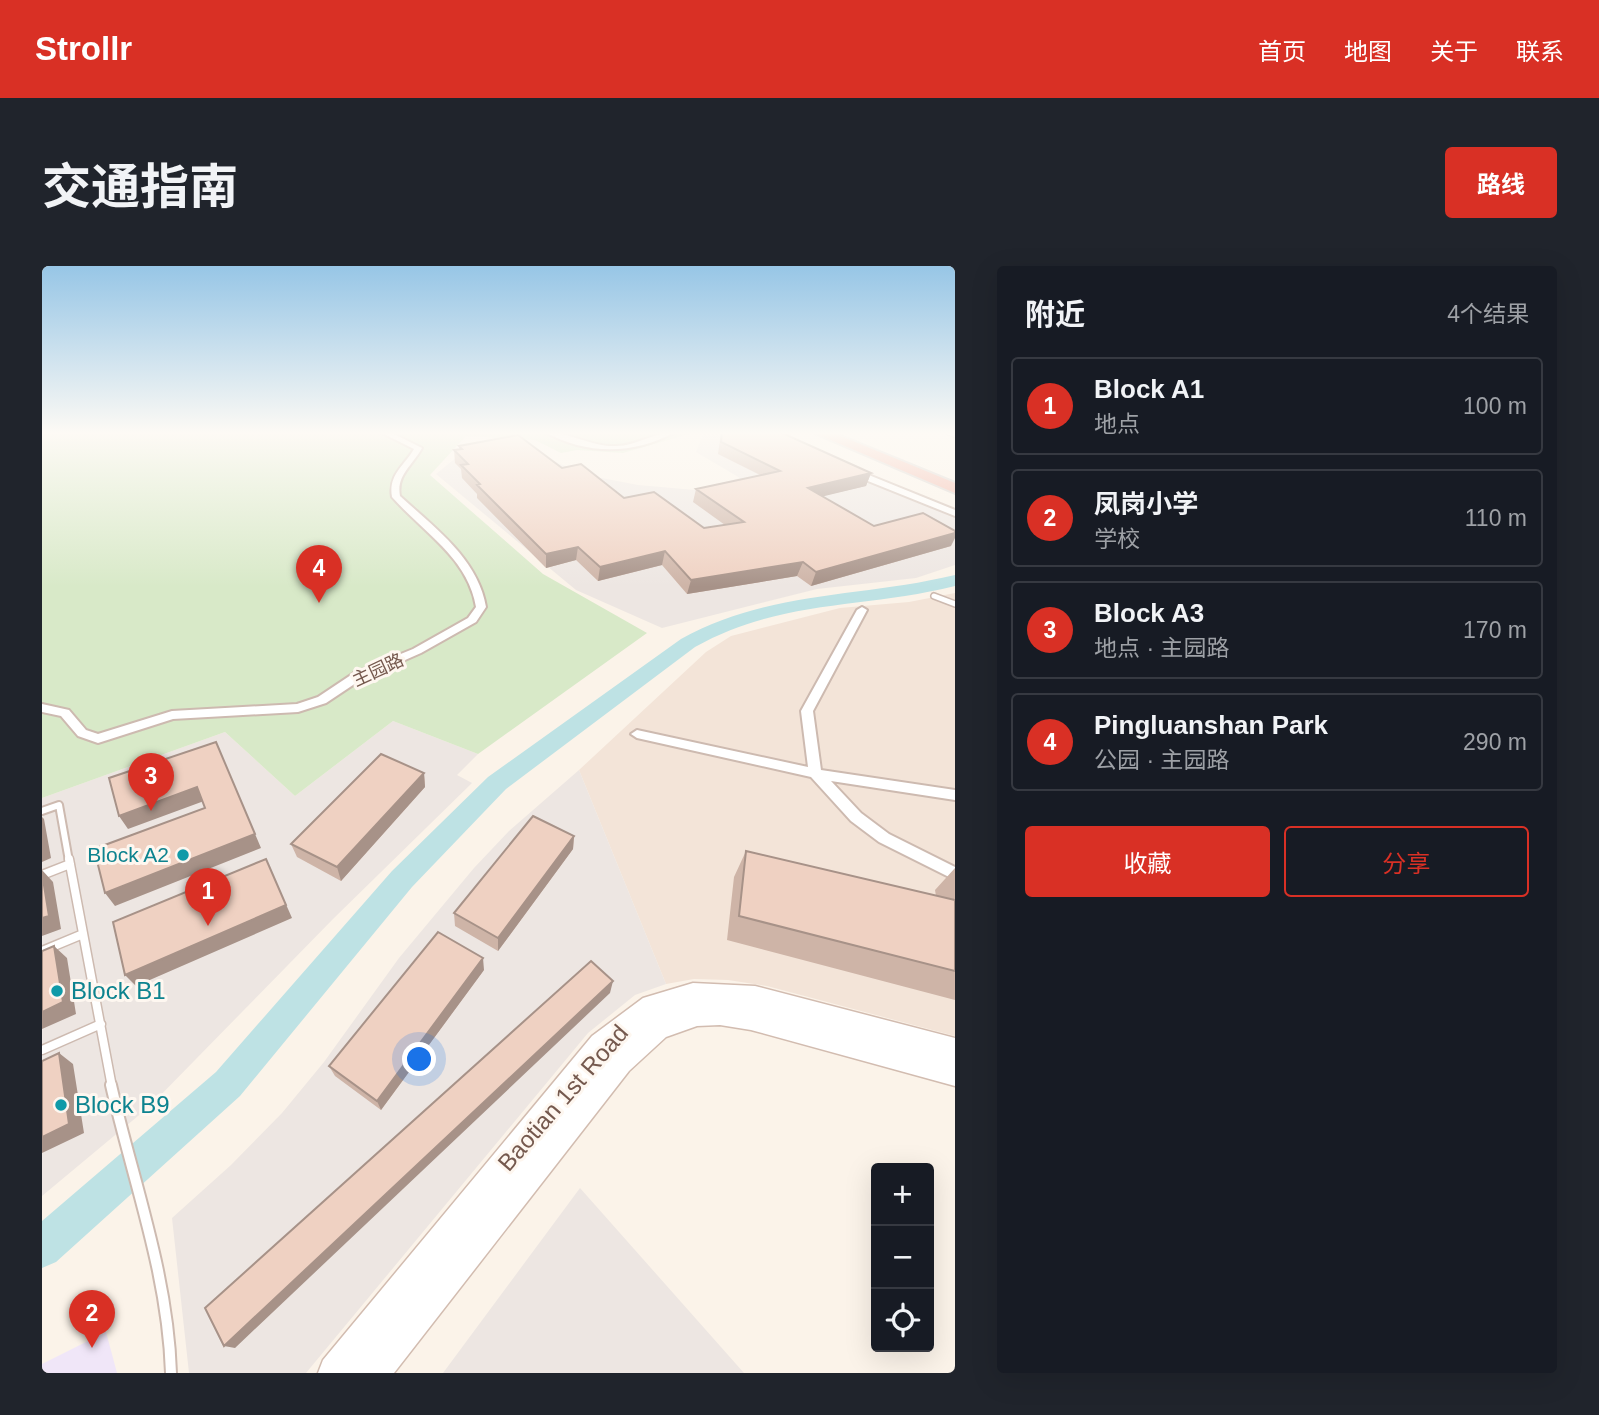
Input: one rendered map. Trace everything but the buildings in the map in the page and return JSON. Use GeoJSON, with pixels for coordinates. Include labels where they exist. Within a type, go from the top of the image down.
{"type":"FeatureCollection","features":[{"type":"Feature","properties":{"kind":"main road","name":"Baotian 1st Road"},"geometry":{"type":"LineString","coordinates":[[336,1373],[602,1045],[645,1009],[673,999],[699,994],[730,995],[767,1001],[955,1051]]}},
{"type":"Feature","properties":{"kind":"main road","name":"Baotian 1st Road"},"geometry":{"type":"LineString","coordinates":[[372,1373],[619,1061],[658,1027],[697,1013],[751,1017],[955,1072]]}},
{"type":"Feature","properties":{"kind":"street","name":"主园路"},"geometry":{"type":"LineString","coordinates":[[42,708],[65,713],[82,733],[99,739],[172,715],[298,708],[322,700],[353,679],[405,658],[472,620],[481,607],[478,589],[445,541],[396,497],[395,484]]}},
{"type":"Feature","properties":{"kind":"street"},"geometry":{"type":"LineString","coordinates":[[883,484],[955,513]]}},
{"type":"Feature","properties":{"kind":"street"},"geometry":{"type":"LineString","coordinates":[[862,610],[807,711],[815,774],[848,810],[884,838],[955,874]]}},
{"type":"Feature","properties":{"kind":"street"},"geometry":{"type":"LineString","coordinates":[[637,734],[815,774],[955,795]]}},
{"type":"Feature","properties":{"kind":"lane"},"geometry":{"type":"LineString","coordinates":[[934,596],[955,604]]}},
{"type":"Feature","properties":{"kind":"lane"},"geometry":{"type":"LineString","coordinates":[[42,811],[59,805],[120,1124],[144,1210],[167,1321],[171,1373]]}},
{"type":"Feature","properties":{"kind":"lane"},"geometry":{"type":"LineString","coordinates":[[42,875],[70,864]]}},
{"type":"Feature","properties":{"kind":"lane"},"geometry":{"type":"LineString","coordinates":[[42,951],[83,934]]}},
{"type":"Feature","properties":{"kind":"lane"},"geometry":{"type":"LineString","coordinates":[[42,1050],[101,1024]]}},
{"type":"Feature","properties":{"kind":"shaded area"},"geometry":{"type":"Polygon","coordinates":[[[448,484],[631,484],[695,490],[719,484],[893,484],[955,509],[955,565],[916,578],[817,589],[662,628],[576,590],[448,484]]]}},
{"type":"Feature","properties":{"kind":"shaded area"},"geometry":{"type":"Polygon","coordinates":[[[955,593],[955,1036],[767,986],[728,980],[694,979],[666,984],[579,770],[706,652],[731,636],[840,608],[909,602],[955,593]]]}},
{"type":"Feature","properties":{"kind":"shaded area"},"geometry":{"type":"Polygon","coordinates":[[[393,721],[478,754],[457,775],[472,783],[333,919],[150,1106],[42,1196],[42,798],[225,732],[295,796],[393,721]]]}},
{"type":"Feature","properties":{"kind":"shaded area"},"geometry":{"type":"Polygon","coordinates":[[[579,770],[666,984],[635,995],[588,1033],[306,1373],[189,1373],[172,1218],[231,1165],[282,1113],[324,1062],[399,958],[474,868],[509,831],[579,770]]]}},
{"type":"Feature","properties":{"kind":"shaded area"},"geometry":{"type":"Polygon","coordinates":[[[580,1188],[744,1373],[443,1373],[580,1188]]]}},
{"type":"Feature","properties":{"kind":"shaded area"},"geometry":{"type":"Polygon","coordinates":[[[106,1332],[117,1373],[42,1373],[42,1364],[106,1332]]]}},
{"type":"Feature","properties":{"kind":"green space"},"geometry":{"type":"Polygon","coordinates":[[[42,484],[440,484],[543,574],[647,633],[478,754],[393,721],[295,796],[225,732],[42,798],[42,484]]]}},
{"type":"Feature","properties":{"kind":"waterway"},"geometry":{"type":"LineString","coordinates":[[42,1248],[228,1084],[402,879],[497,783],[688,643],[719,626],[784,606],[888,594],[955,580]]}},
{"type":"Feature","properties":{"kind":"place","name":"Pingluanshan Park"},"geometry":{"type":"Point","coordinates":[319,603]}},
{"type":"Feature","properties":{"kind":"place","name":"Block A3"},"geometry":{"type":"Point","coordinates":[151,811]}},
{"type":"Feature","properties":{"kind":"place","name":"Block A2"},"geometry":{"type":"Point","coordinates":[183,855]}},
{"type":"Feature","properties":{"kind":"place","name":"Block A1"},"geometry":{"type":"Point","coordinates":[208,926]}},
{"type":"Feature","properties":{"kind":"place","name":"Block B1"},"geometry":{"type":"Point","coordinates":[57,991]}},
{"type":"Feature","properties":{"kind":"place","name":"Block B9"},"geometry":{"type":"Point","coordinates":[61,1105]}},
{"type":"Feature","properties":{"kind":"place","name":"凤岗小学"},"geometry":{"type":"Point","coordinates":[92,1348]}}]}
